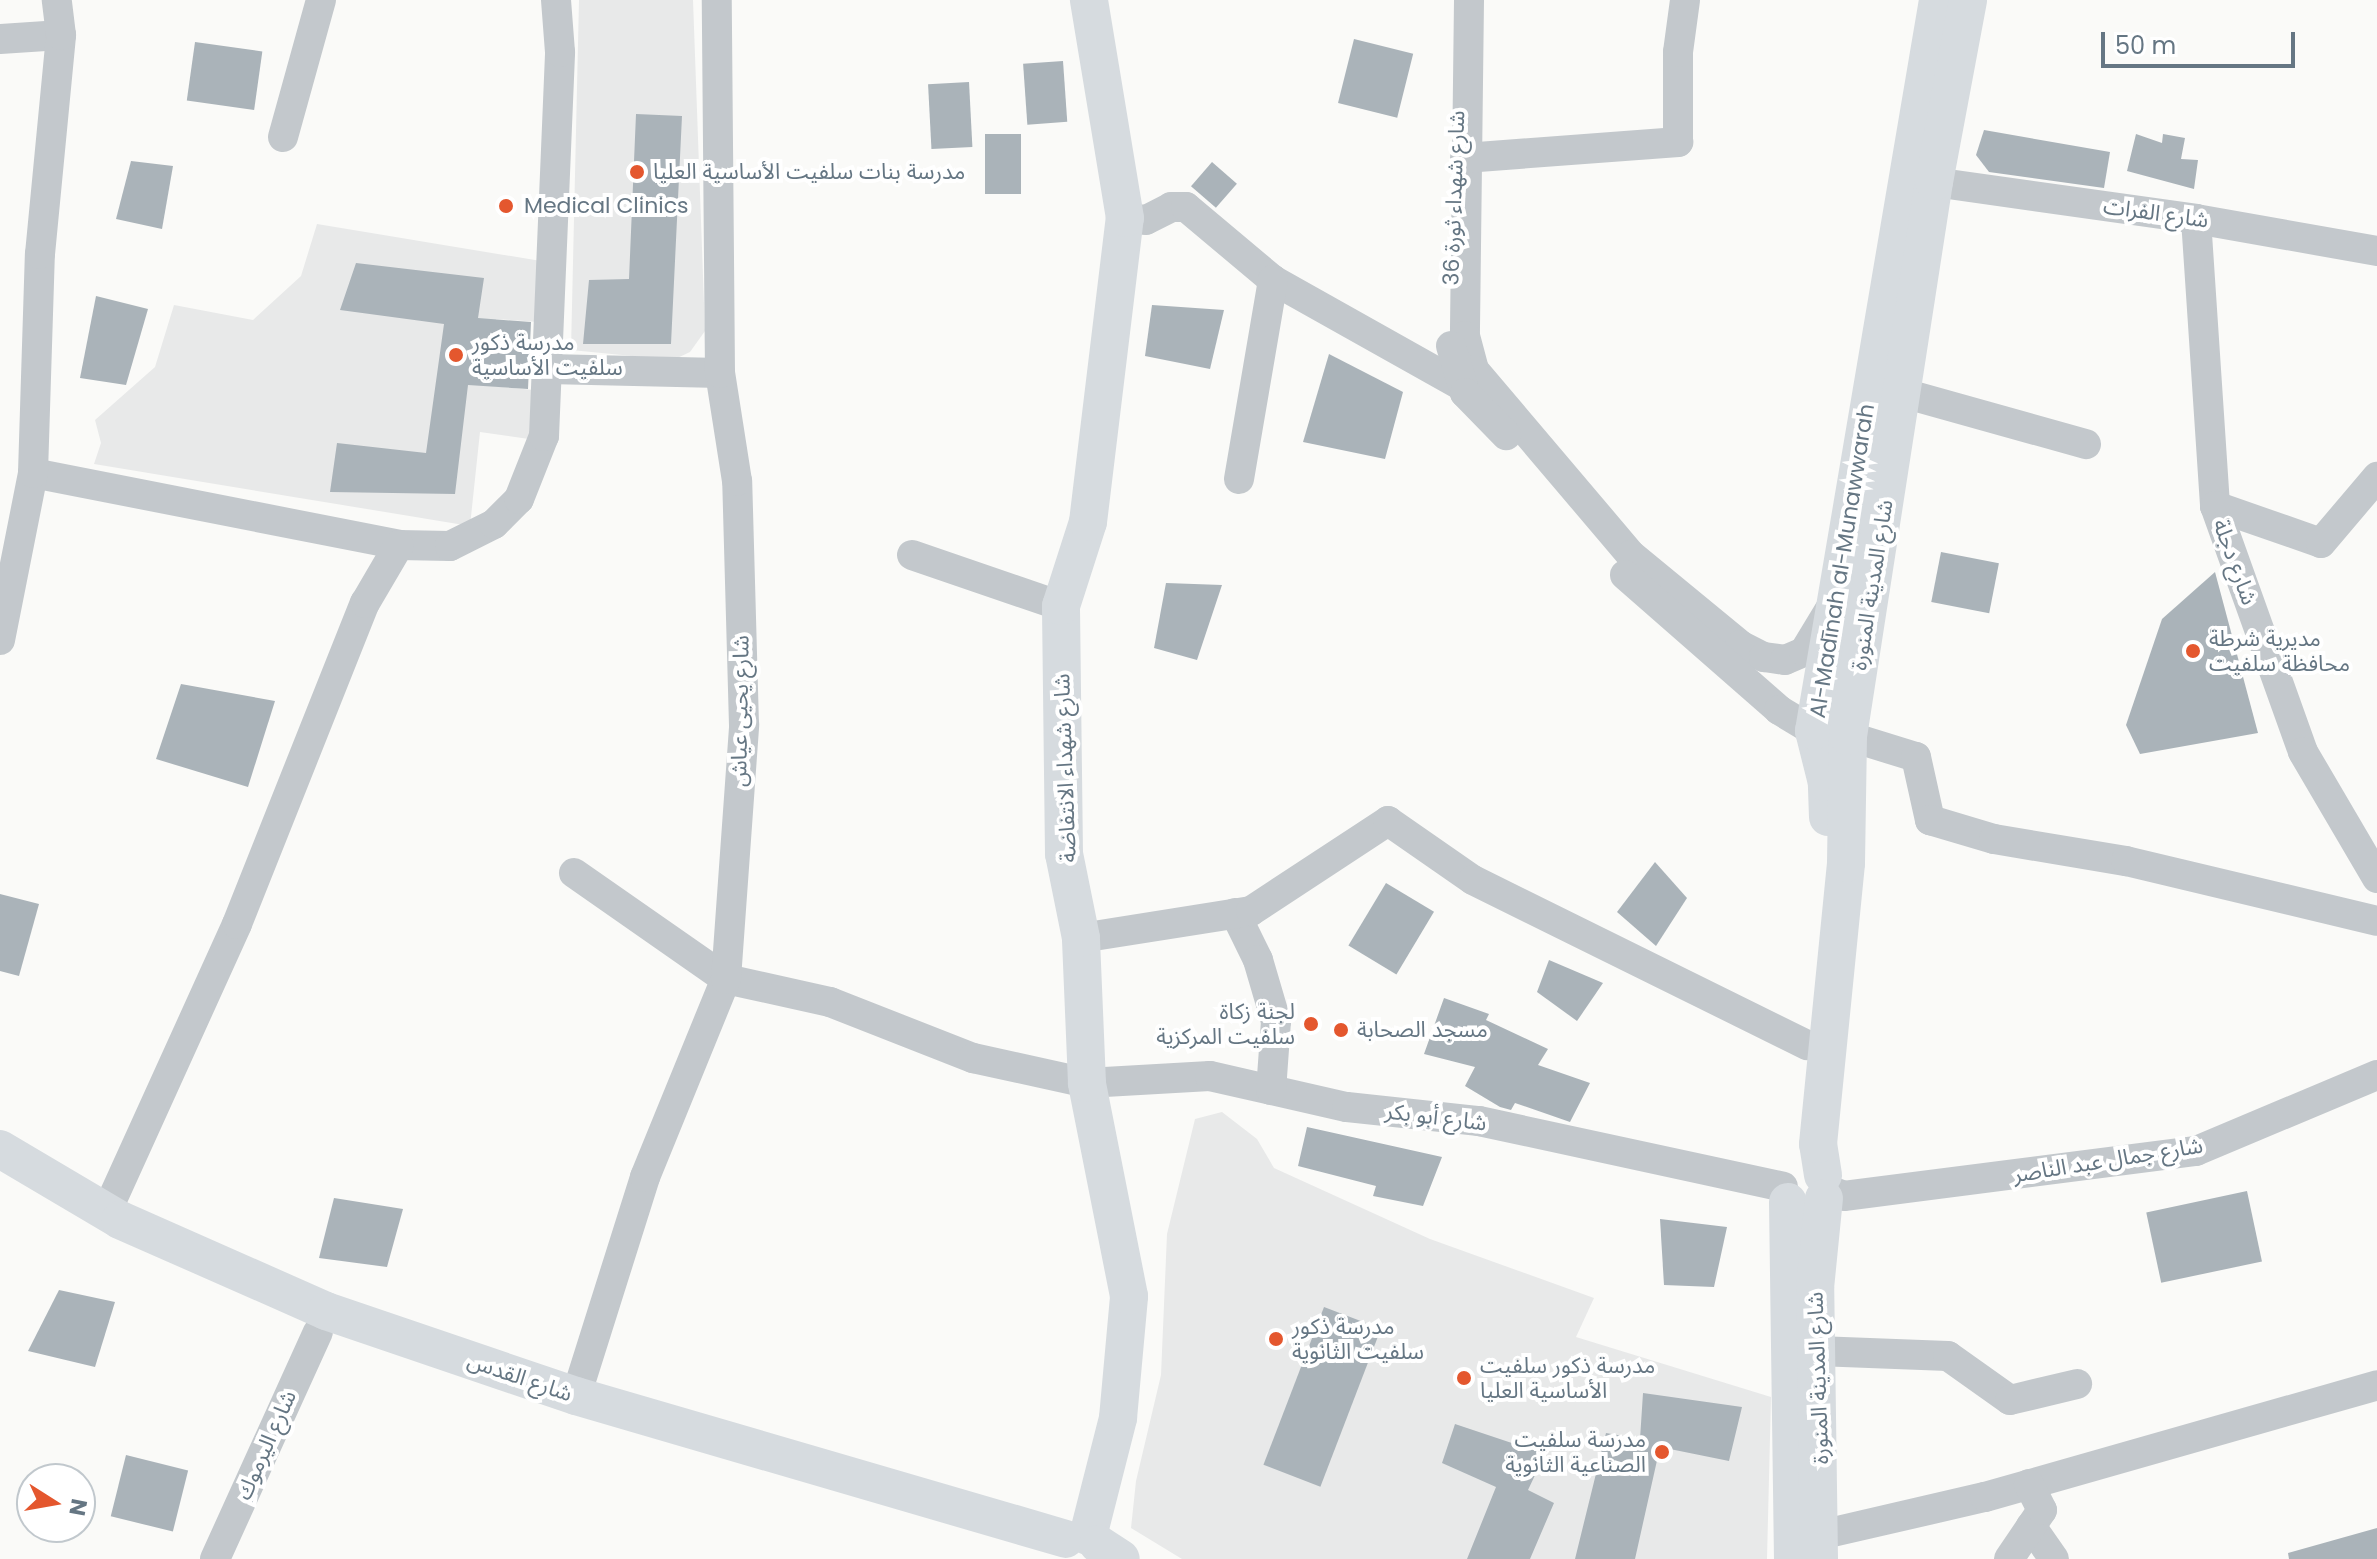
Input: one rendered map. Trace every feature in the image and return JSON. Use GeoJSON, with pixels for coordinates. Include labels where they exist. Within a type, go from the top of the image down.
{"type":"FeatureCollection","features":[{"type":"Feature","properties":{"kind":"main road","name":"شارع شهداء الانتفاضة"},"geometry":{"type":"LineString","coordinates":[[1082,1551],[1118,1418],[1129,1296],[1087,1083],[1081,938],[1064,854],[1061,606],[1088,522],[1125,218],[1089,0]]}},
{"type":"Feature","properties":{"kind":"main road","name":"Al-Madīnah al-Munawwarah"},"geometry":{"type":"LineString","coordinates":[[1806,1187],[1801,1135],[1828,821],[1836,599],[1938,0]]}},
{"type":"Feature","properties":{"kind":"main road","name":"شارع المدينة المنورة"},"geometry":{"type":"LineString","coordinates":[[1811,1551],[1806,1187],[1818,1144],[1846,863],[1831,734],[1903,393],[1934,182],[1968,0]]}},
{"type":"Feature","properties":{"kind":"main road","name":"شارع القدس"},"geometry":{"type":"LineString","coordinates":[[0,1149],[106,1213],[326,1311],[576,1396],[1082,1551]]}},
{"type":"Feature","properties":{"kind":"main road","name":"شارع القدس"},"geometry":{"type":"LineString","coordinates":[[0,1170],[109,1240],[318,1332],[570,1418],[1082,1551]]}},
{"type":"Feature","properties":{"kind":"main road","name":"شارع المدينة المنورة"},"geometry":{"type":"LineString","coordinates":[[1806,1187],[1816,1252],[1817,1351],[1811,1551]]}},
{"type":"Feature","properties":{"kind":"street"},"geometry":{"type":"LineString","coordinates":[[0,640],[33,473],[40,254],[61,35],[57,0]]}},
{"type":"Feature","properties":{"kind":"street"},"geometry":{"type":"LineString","coordinates":[[283,137],[321,0]]}},
{"type":"Feature","properties":{"kind":"street"},"geometry":{"type":"LineString","coordinates":[[33,473],[399,545],[450,546],[494,524],[519,499],[544,436],[560,52],[556,0]]}},
{"type":"Feature","properties":{"kind":"street","name":"شارع يحيى عياش"},"geometry":{"type":"LineString","coordinates":[[576,1396],[645,1177],[726,979],[744,725],[737,481],[720,373],[717,0]]}},
{"type":"Feature","properties":{"kind":"street","name":"شارع شهداء ثورة 36"},"geometry":{"type":"LineString","coordinates":[[1460,0],[1450,331],[1466,383]]}},
{"type":"Feature","properties":{"kind":"street","name":"شارع شهداء ثورة 36"},"geometry":{"type":"LineString","coordinates":[[1466,383],[1465,158],[1469,0]]}},
{"type":"Feature","properties":{"kind":"street"},"geometry":{"type":"LineString","coordinates":[[1465,158],[1678,142],[1678,52],[1685,0]]}},
{"type":"Feature","properties":{"kind":"street"},"geometry":{"type":"LineString","coordinates":[[0,39],[61,35]]}},
{"type":"Feature","properties":{"kind":"street","name":"شارع الفرات"},"geometry":{"type":"LineString","coordinates":[[1934,182],[2196,219],[2377,251]]}},
{"type":"Feature","properties":{"kind":"street"},"geometry":{"type":"LineString","coordinates":[[1125,218],[1146,220],[1171,207],[1186,207],[1273,280],[1415,359],[1466,383],[1631,555],[1740,645],[1764,657],[1785,660],[1804,652],[1836,599]]}},
{"type":"Feature","properties":{"kind":"street","name":"شارع دجلة"},"geometry":{"type":"LineString","coordinates":[[2196,219],[2215,506],[2303,752],[2377,878]]}},
{"type":"Feature","properties":{"kind":"street"},"geometry":{"type":"LineString","coordinates":[[1239,479],[1273,280]]}},
{"type":"Feature","properties":{"kind":"street"},"geometry":{"type":"LineString","coordinates":[[1415,359],[1438,353],[1450,331]]}},
{"type":"Feature","properties":{"kind":"street"},"geometry":{"type":"LineString","coordinates":[[548,369],[720,373]]}},
{"type":"Feature","properties":{"kind":"street"},"geometry":{"type":"LineString","coordinates":[[1466,383],[1617,568],[1779,710],[1831,734],[1916,757],[1930,820],[1994,839],[2126,861],[2377,921]]}},
{"type":"Feature","properties":{"kind":"street"},"geometry":{"type":"LineString","coordinates":[[1903,393],[2086,444]]}},
{"type":"Feature","properties":{"kind":"street"},"geometry":{"type":"LineString","coordinates":[[2215,506],[2321,543],[2377,477]]}},
{"type":"Feature","properties":{"kind":"street"},"geometry":{"type":"LineString","coordinates":[[106,1213],[237,924],[365,603],[399,545]]}},
{"type":"Feature","properties":{"kind":"street"},"geometry":{"type":"LineString","coordinates":[[912,555],[1061,606]]}},
{"type":"Feature","properties":{"kind":"street"},"geometry":{"type":"LineString","coordinates":[[1081,938],[1251,911],[1388,821],[1473,880],[1807,1045]]}},
{"type":"Feature","properties":{"kind":"street"},"geometry":{"type":"LineString","coordinates":[[574,873],[726,979]]}},
{"type":"Feature","properties":{"kind":"street"},"geometry":{"type":"LineString","coordinates":[[1235,913],[1258,960],[1276,1021],[1271,1090]]}},
{"type":"Feature","properties":{"kind":"street","name":"شارع أبو بكر"},"geometry":{"type":"LineString","coordinates":[[726,979],[830,1002],[973,1058],[1087,1083],[1210,1076],[1347,1107],[1479,1121],[1806,1187]]}},
{"type":"Feature","properties":{"kind":"street","name":"شارع جمال عبد الناصر"},"geometry":{"type":"LineString","coordinates":[[1806,1187],[1844,1196],[2196,1151],[2377,1075]]}},
{"type":"Feature","properties":{"kind":"street","name":"ِشارع اليرموك"},"geometry":{"type":"LineString","coordinates":[[215,1559],[318,1332]]}},
{"type":"Feature","properties":{"kind":"street"},"geometry":{"type":"LineString","coordinates":[[1817,1351],[1948,1356],[2010,1400],[2077,1384]]}},
{"type":"Feature","properties":{"kind":"street"},"geometry":{"type":"LineString","coordinates":[[1811,1551],[2029,1484],[2377,1385]]}},
{"type":"Feature","properties":{"kind":"street"},"geometry":{"type":"LineString","coordinates":[[2009,1559],[2042,1510],[2029,1484]]}},
{"type":"Feature","properties":{"kind":"street"},"geometry":{"type":"LineString","coordinates":[[2031,1526],[2054,1559]]}},
{"type":"Feature","properties":{"kind":"shaded area","name":"مدرسة بنات سلفيت الأساسية العليا"},"geometry":{"type":"Polygon","coordinates":[[[579,0],[693,0],[705,331],[690,352],[673,360],[571,350],[579,0]]]}},
{"type":"Feature","properties":{"kind":"shaded area"},"geometry":{"type":"Polygon","coordinates":[[[317,224],[541,261],[538,322],[496,319],[493,386],[534,390],[529,439],[480,432],[470,526],[94,464],[101,443],[95,420],[155,367],[174,305],[253,320],[301,276],[317,224]]]}},
{"type":"Feature","properties":{"kind":"shaded area"},"geometry":{"type":"Polygon","coordinates":[[[1222,1112],[1257,1139],[1274,1168],[1430,1239],[1594,1298],[1576,1337],[1771,1397],[1767,1559],[1182,1559],[1131,1528],[1136,1481],[1161,1375],[1167,1234],[1195,1119],[1222,1112]]]}},
{"type":"Feature","properties":{"kind":"building"},"geometry":{"type":"Polygon","coordinates":[[[1354,39],[1413,54],[1397,118],[1338,103],[1354,39]]]}},
{"type":"Feature","properties":{"kind":"building"},"geometry":{"type":"Polygon","coordinates":[[[195,42],[262,51],[254,110],[187,100],[195,42]]]}},
{"type":"Feature","properties":{"kind":"building"},"geometry":{"type":"Polygon","coordinates":[[[1063,61],[1067,122],[1027,125],[1023,64],[1063,61]]]}},
{"type":"Feature","properties":{"kind":"building"},"geometry":{"type":"Polygon","coordinates":[[[969,82],[972,147],[931,149],[928,84],[969,82]]]}},
{"type":"Feature","properties":{"kind":"building","name":"مدرسة بنات سلفيت الأساسية العليا"},"geometry":{"type":"Polygon","coordinates":[[[636,114],[682,116],[671,344],[583,344],[589,280],[629,279],[636,114]]]}},
{"type":"Feature","properties":{"kind":"building"},"geometry":{"type":"Polygon","coordinates":[[[1984,130],[2110,152],[2104,188],[1989,172],[1976,155],[1984,130]]]}},
{"type":"Feature","properties":{"kind":"building"},"geometry":{"type":"Polygon","coordinates":[[[985,134],[1021,134],[1021,194],[985,194],[985,134]]]}},
{"type":"Feature","properties":{"kind":"building"},"geometry":{"type":"Polygon","coordinates":[[[2136,134],[2162,143],[2163,134],[2185,138],[2181,159],[2198,160],[2194,189],[2127,171],[2136,134]]]}},
{"type":"Feature","properties":{"kind":"building"},"geometry":{"type":"Polygon","coordinates":[[[131,161],[173,166],[162,229],[116,219],[131,161]]]}},
{"type":"Feature","properties":{"kind":"building"},"geometry":{"type":"Polygon","coordinates":[[[1212,162],[1237,184],[1216,208],[1191,186],[1212,162]]]}},
{"type":"Feature","properties":{"kind":"building","name":"مدرسة ذكور سلفيت الأساسية"},"geometry":{"type":"Polygon","coordinates":[[[356,263],[484,278],[478,318],[531,322],[528,389],[468,385],[455,494],[330,492],[337,443],[426,453],[444,324],[340,310],[356,263]]]}},
{"type":"Feature","properties":{"kind":"building"},"geometry":{"type":"Polygon","coordinates":[[[96,296],[148,309],[126,385],[80,378],[96,296]]]}},
{"type":"Feature","properties":{"kind":"building"},"geometry":{"type":"Polygon","coordinates":[[[1152,305],[1224,310],[1210,369],[1145,356],[1152,305]]]}},
{"type":"Feature","properties":{"kind":"building"},"geometry":{"type":"Polygon","coordinates":[[[1329,354],[1403,392],[1385,459],[1303,442],[1329,354]]]}},
{"type":"Feature","properties":{"kind":"building"},"geometry":{"type":"Polygon","coordinates":[[[1941,552],[1999,563],[1989,613],[1931,602],[1941,552]]]}},
{"type":"Feature","properties":{"kind":"building","name":"مديرية شرطة محافظة سلفيت"},"geometry":{"type":"Polygon","coordinates":[[[2215,572],[2258,733],[2140,754],[2126,725],[2162,619],[2215,572]]]}},
{"type":"Feature","properties":{"kind":"building"},"geometry":{"type":"Polygon","coordinates":[[[1166,583],[1222,585],[1197,660],[1154,648],[1166,583]]]}},
{"type":"Feature","properties":{"kind":"building"},"geometry":{"type":"Polygon","coordinates":[[[181,684],[275,701],[248,787],[156,759],[181,684]]]}},
{"type":"Feature","properties":{"kind":"building"},"geometry":{"type":"Polygon","coordinates":[[[1655,862],[1687,898],[1656,946],[1617,912],[1655,862]]]}},
{"type":"Feature","properties":{"kind":"building"},"geometry":{"type":"Polygon","coordinates":[[[1386,883],[1434,912],[1396,974],[1348,946],[1386,883]]]}},
{"type":"Feature","properties":{"kind":"building"},"geometry":{"type":"Polygon","coordinates":[[[0,894],[39,904],[19,976],[0,971],[0,894]]]}},
{"type":"Feature","properties":{"kind":"building"},"geometry":{"type":"Polygon","coordinates":[[[1549,960],[1603,983],[1577,1021],[1537,992],[1549,960]]]}},
{"type":"Feature","properties":{"kind":"building"},"geometry":{"type":"Polygon","coordinates":[[[1444,998],[1489,1014],[1486,1020],[1548,1049],[1538,1065],[1590,1083],[1570,1122],[1515,1103],[1511,1110],[1500,1107],[1465,1086],[1475,1067],[1424,1054],[1444,998]]]}},
{"type":"Feature","properties":{"kind":"building"},"geometry":{"type":"Polygon","coordinates":[[[1307,1127],[1442,1157],[1423,1206],[1373,1196],[1376,1186],[1298,1166],[1307,1127]]]}},
{"type":"Feature","properties":{"kind":"building"},"geometry":{"type":"Polygon","coordinates":[[[2247,1191],[2262,1261],[2161,1283],[2146,1212],[2247,1191]]]}},
{"type":"Feature","properties":{"kind":"building"},"geometry":{"type":"Polygon","coordinates":[[[334,1198],[403,1209],[387,1267],[319,1258],[334,1198]]]}},
{"type":"Feature","properties":{"kind":"building"},"geometry":{"type":"Polygon","coordinates":[[[1660,1219],[1727,1227],[1714,1287],[1664,1285],[1660,1219]]]}},
{"type":"Feature","properties":{"kind":"building"},"geometry":{"type":"Polygon","coordinates":[[[59,1290],[115,1302],[95,1367],[28,1351],[59,1290]]]}},
{"type":"Feature","properties":{"kind":"building","name":"مدرسة ذكور سلفيت الثانوية"},"geometry":{"type":"Polygon","coordinates":[[[1324,1307],[1381,1329],[1320,1487],[1263,1465],[1324,1307]]]}},
{"type":"Feature","properties":{"kind":"building","name":"مدرسة سلفيت الصناعية الثانوية"},"geometry":{"type":"Polygon","coordinates":[[[1643,1393],[1742,1407],[1729,1461],[1660,1447],[1635,1559],[1575,1559],[1606,1433],[1640,1439],[1643,1393]]]}},
{"type":"Feature","properties":{"kind":"building","name":"مدرسة ذكور سلفيت الأساسية العليا"},"geometry":{"type":"Polygon","coordinates":[[[1455,1424],[1545,1454],[1528,1490],[1554,1503],[1530,1559],[1467,1559],[1496,1487],[1442,1463],[1455,1424]]]}},
{"type":"Feature","properties":{"kind":"building"},"geometry":{"type":"Polygon","coordinates":[[[126,1455],[188,1470],[173,1532],[111,1516],[126,1455]]]}},
{"type":"Feature","properties":{"kind":"building"},"geometry":{"type":"Polygon","coordinates":[[[2377,1528],[2377,1559],[2289,1559],[2288,1553],[2377,1528]]]}},
{"type":"Feature","properties":{"kind":"place","name":"مدرسة بنات سلفيت الأساسية العليا"},"geometry":{"type":"Point","coordinates":[637,172]}},
{"type":"Feature","properties":{"kind":"place","name":"Medical Clinics"},"geometry":{"type":"Point","coordinates":[506,206]}},
{"type":"Feature","properties":{"kind":"place","name":"مدرسة ذكور سلفيت الأساسية"},"geometry":{"type":"Point","coordinates":[456,355]}},
{"type":"Feature","properties":{"kind":"place","name":"مديرية شرطة محافظة سلفيت"},"geometry":{"type":"Point","coordinates":[2193,651]}},
{"type":"Feature","properties":{"kind":"place","name":"لجنة زكاة سلفيت المركزية"},"geometry":{"type":"Point","coordinates":[1311,1024]}},
{"type":"Feature","properties":{"kind":"place","name":"مسجد الصحابة"},"geometry":{"type":"Point","coordinates":[1341,1030]}},
{"type":"Feature","properties":{"kind":"place","name":"مدرسة ذكور سلفيت الثانوية"},"geometry":{"type":"Point","coordinates":[1276,1339]}},
{"type":"Feature","properties":{"kind":"place","name":"مدرسة ذكور سلفيت الأساسية العليا"},"geometry":{"type":"Point","coordinates":[1464,1378]}},
{"type":"Feature","properties":{"kind":"place","name":"مدرسة سلفيت الصناعية الثانوية"},"geometry":{"type":"Point","coordinates":[1662,1452]}}]}
